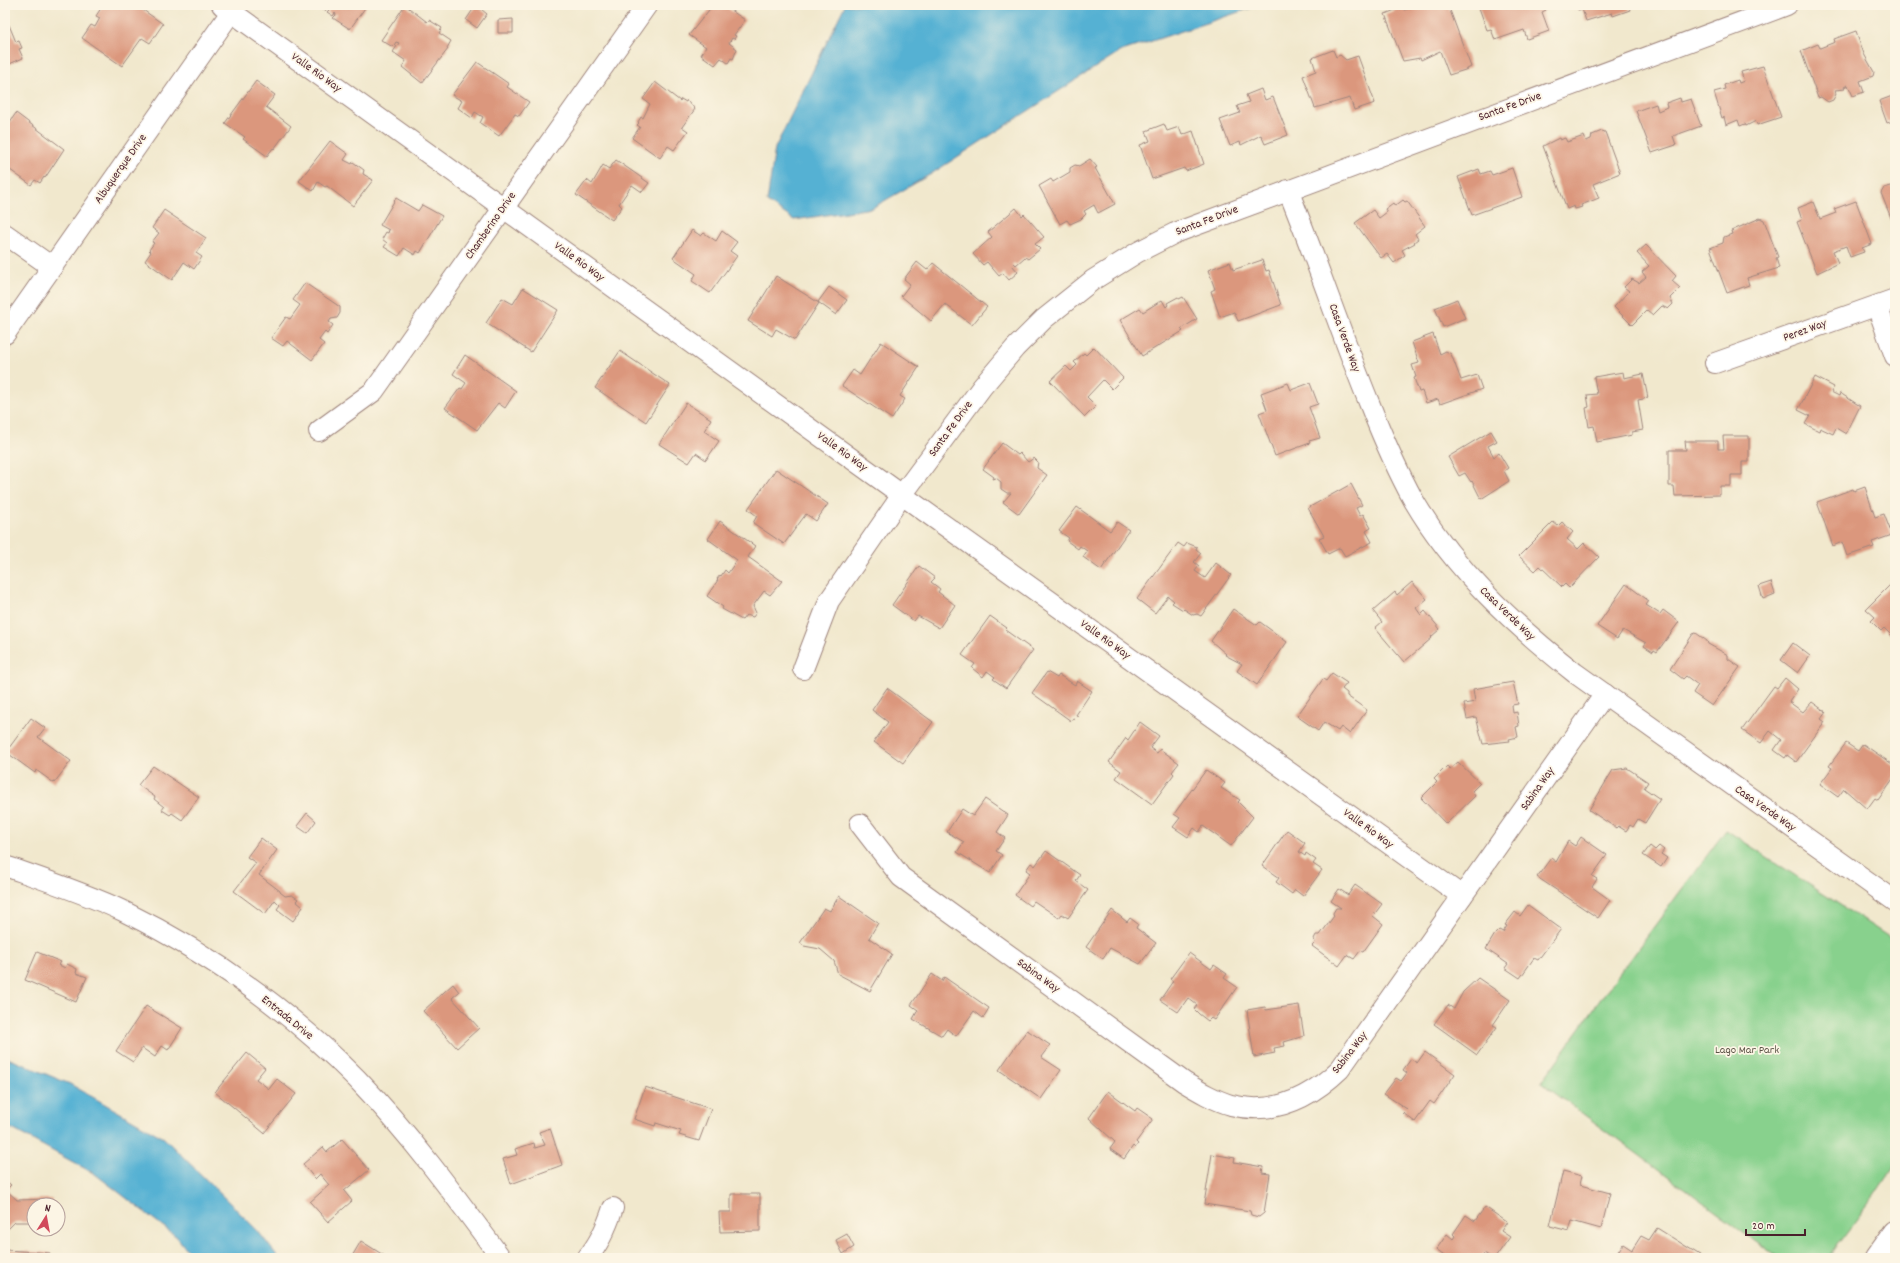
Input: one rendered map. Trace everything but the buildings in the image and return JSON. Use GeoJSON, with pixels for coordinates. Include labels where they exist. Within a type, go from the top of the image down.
{"type":"FeatureCollection","features":[{"type":"Feature","properties":{"kind":"street","name":"Chamberino Drive"},"geometry":{"type":"LineString","coordinates":[[320,431],[374,391],[646,5]]}},
{"type":"Feature","properties":{"kind":"street","name":"Santa Fe Drive"},"geometry":{"type":"LineString","coordinates":[[804,669],[829,601],[902,496],[982,387],[1015,348],[1044,319],[1093,280],[1138,252],[1175,233],[1787,5]]}},
{"type":"Feature","properties":{"kind":"street","name":"Valle Rio Way"},"geometry":{"type":"LineString","coordinates":[[230,7],[504,208],[902,496],[1462,896]]}},
{"type":"Feature","properties":{"kind":"street","name":"Albuquerque Drive"},"geometry":{"type":"LineString","coordinates":[[5,334],[230,7]]}},
{"type":"Feature","properties":{"kind":"street","name":"Casa Verde Way"},"geometry":{"type":"LineString","coordinates":[[1288,190],[1312,247],[1357,373],[1392,458],[1415,502],[1442,542],[1484,593],[1534,640],[1604,694],[1895,901]]}},
{"type":"Feature","properties":{"kind":"street"},"geometry":{"type":"LineString","coordinates":[[5,234],[52,267]]}},
{"type":"Feature","properties":{"kind":"street"},"geometry":{"type":"LineString","coordinates":[[1886,302],[1895,356]]}},
{"type":"Feature","properties":{"kind":"street","name":"Perez Way"},"geometry":{"type":"LineString","coordinates":[[1715,363],[1886,302]]}},
{"type":"Feature","properties":{"kind":"street","name":"Sabina Way"},"geometry":{"type":"LineString","coordinates":[[860,824],[901,877],[1184,1082],[1209,1097],[1232,1105],[1258,1108],[1284,1104],[1305,1097],[1323,1085],[1340,1069],[1604,694]]}},
{"type":"Feature","properties":{"kind":"street","name":"Entrada Drive"},"geometry":{"type":"LineString","coordinates":[[5,866],[68,887],[122,911],[195,951],[265,999],[312,1037],[356,1078],[379,1103],[457,1198],[501,1258]]}},
{"type":"Feature","properties":{"kind":"street"},"geometry":{"type":"LineString","coordinates":[[587,1258],[596,1247],[609,1222],[613,1208]]}},
{"type":"Feature","properties":{"kind":"street"},"geometry":{"type":"LineString","coordinates":[[1875,1258],[1895,1230]]}},
{"type":"Feature","properties":{"kind":"green space","name":"Lago Mar Park"},"geometry":{"type":"Polygon","coordinates":[[[1726,830],[1895,941],[1895,1164],[1872,1199],[1827,1258],[1779,1258],[1541,1083],[1612,983],[1726,830]]]}},
{"type":"Feature","properties":{"kind":"water"},"geometry":{"type":"Polygon","coordinates":[[[845,5],[1260,5],[1119,52],[931,174],[872,208],[794,220],[767,202],[775,148],[845,5]]]}},
{"type":"Feature","properties":{"kind":"water"},"geometry":{"type":"Polygon","coordinates":[[[5,1057],[70,1084],[164,1138],[257,1230],[279,1258],[193,1258],[177,1237],[95,1174],[5,1125],[5,1057]]]}}]}
